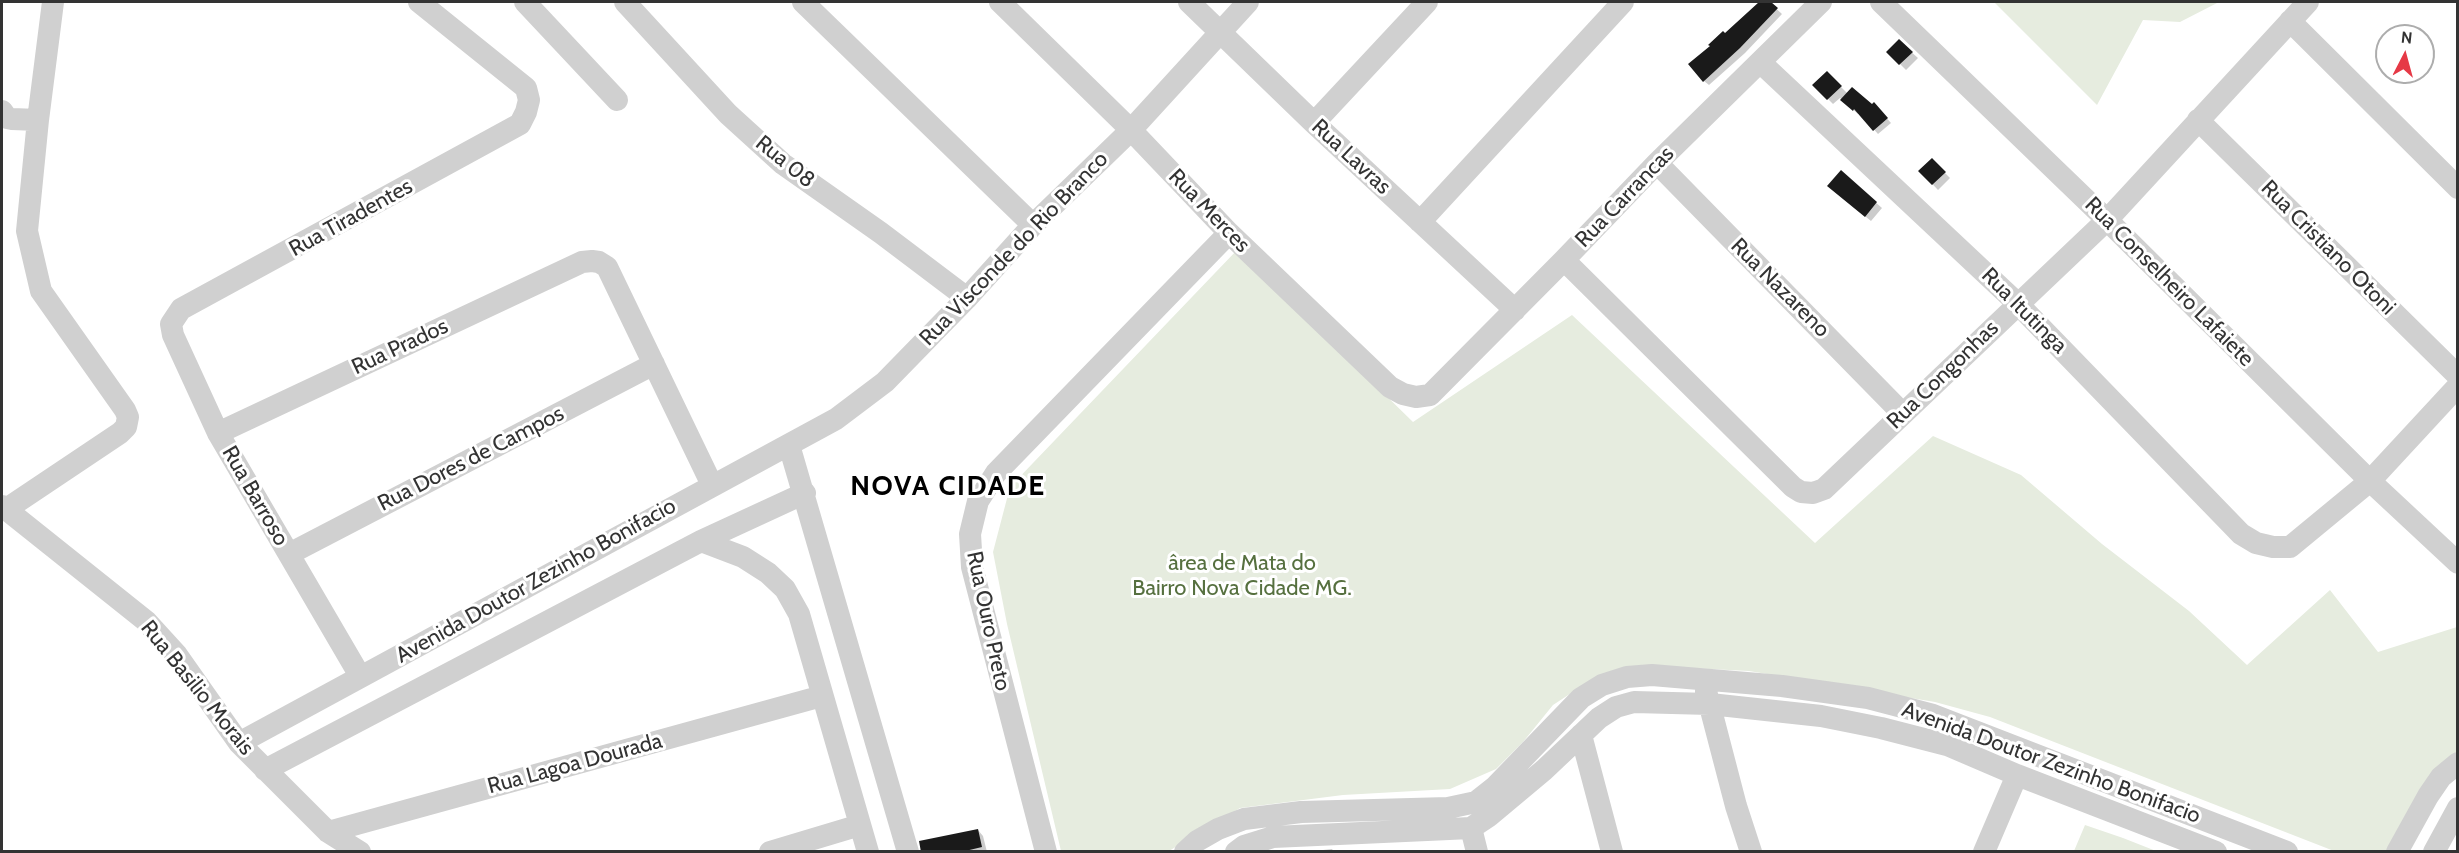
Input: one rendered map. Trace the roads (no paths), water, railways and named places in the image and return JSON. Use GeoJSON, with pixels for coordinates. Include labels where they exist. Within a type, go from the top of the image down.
{"type":"FeatureCollection","features":[{"type":"Feature","properties":{"kind":"street"},"geometry":{"type":"LineString","coordinates":[[3,508],[120,433],[126,427],[128,417],[126,410],[41,291],[27,231],[53,2]]}},
{"type":"Feature","properties":{"kind":"street","name":"Rua Tiradentes"},"geometry":{"type":"LineString","coordinates":[[181,309],[520,124],[529,100],[526,88],[419,2]]}},
{"type":"Feature","properties":{"kind":"street"},"geometry":{"type":"LineString","coordinates":[[525,2],[617,100]]}},
{"type":"Feature","properties":{"kind":"street","name":"Rua 08"},"geometry":{"type":"LineString","coordinates":[[625,2],[728,114],[783,164],[881,233],[967,298]]}},
{"type":"Feature","properties":{"kind":"street"},"geometry":{"type":"LineString","coordinates":[[802,2],[1033,225]]}},
{"type":"Feature","properties":{"kind":"street","name":"Rua Merces"},"geometry":{"type":"LineString","coordinates":[[1000,2],[1131,130],[1229,233],[1390,387],[1403,394],[1416,397],[1430,395]]}},
{"type":"Feature","properties":{"kind":"street","name":"Rua Lavras"},"geometry":{"type":"LineString","coordinates":[[1189,2],[1314,123],[1515,310]]}},
{"type":"Feature","properties":{"kind":"street","name":"Rua Visconde do Rio Branco"},"geometry":{"type":"LineString","coordinates":[[789,445],[836,419],[885,382],[967,298],[1033,225],[1131,130],[1248,2]]}},
{"type":"Feature","properties":{"kind":"street"},"geometry":{"type":"LineString","coordinates":[[1314,123],[1427,2]]}},
{"type":"Feature","properties":{"kind":"street"},"geometry":{"type":"LineString","coordinates":[[1420,222],[1623,2]]}},
{"type":"Feature","properties":{"kind":"street","name":"Rua Carrancas"},"geometry":{"type":"LineString","coordinates":[[1430,395],[1657,164],[1821,2]]}},
{"type":"Feature","properties":{"kind":"street","name":"Rua Conselheiro Lafaiete"},"geometry":{"type":"LineString","coordinates":[[1881,2],[2457,563]]}},
{"type":"Feature","properties":{"kind":"street","name":"Rua Congonhas"},"geometry":{"type":"LineString","coordinates":[[1564,261],[1793,487],[1801,492],[1824,489],[2107,220],[2308,2]]}},
{"type":"Feature","properties":{"kind":"street"},"geometry":{"type":"LineString","coordinates":[[2290,21],[2457,188]]}},
{"type":"Feature","properties":{"kind":"street","name":"Rua Itutinga"},"geometry":{"type":"LineString","coordinates":[[1760,62],[2018,303],[2241,534],[2264,545],[2290,547],[2370,480]]}},
{"type":"Feature","properties":{"kind":"street"},"geometry":{"type":"LineString","coordinates":[[2,111],[7,118],[38,120]]}},
{"type":"Feature","properties":{"kind":"street","name":"Rua Cristiano Otoni"},"geometry":{"type":"LineString","coordinates":[[2198,120],[2457,376]]}},
{"type":"Feature","properties":{"kind":"street","name":"Rua Nazareno"},"geometry":{"type":"LineString","coordinates":[[1657,164],[1902,413]]}},
{"type":"Feature","properties":{"kind":"street","name":"Rua Ouro Preto"},"geometry":{"type":"LineString","coordinates":[[1046,852],[972,567],[970,534],[978,501],[996,473],[1229,233]]}},
{"type":"Feature","properties":{"kind":"street","name":"Rua Prados"},"geometry":{"type":"LineString","coordinates":[[218,433],[582,262],[599,262],[607,267],[654,364]]}},
{"type":"Feature","properties":{"kind":"street","name":"Rua Barroso"},"geometry":{"type":"LineString","coordinates":[[181,309],[171,324],[173,335],[218,433],[360,676]]}},
{"type":"Feature","properties":{"kind":"street"},"geometry":{"type":"LineString","coordinates":[[654,364],[712,485]]}},
{"type":"Feature","properties":{"kind":"street","name":"Rua Dores de Campos"},"geometry":{"type":"LineString","coordinates":[[289,554],[654,364]]}},
{"type":"Feature","properties":{"kind":"street"},"geometry":{"type":"LineString","coordinates":[[2370,480],[2457,386]]}},
{"type":"Feature","properties":{"kind":"street"},"geometry":{"type":"LineString","coordinates":[[789,445],[805,493],[908,852]]}},
{"type":"Feature","properties":{"kind":"street","name":"Avenida Doutor Zezinho Bonifacio"},"geometry":{"type":"LineString","coordinates":[[239,743],[789,445]]}},
{"type":"Feature","properties":{"kind":"street","name":"Avenida Doutor Zezinho Bonifacio"},"geometry":{"type":"LineString","coordinates":[[265,770],[701,541],[805,493]]}},
{"type":"Feature","properties":{"kind":"street","name":"Rua Basilio Morais"},"geometry":{"type":"LineString","coordinates":[[3,508],[146,621],[177,655],[239,743],[328,832],[360,852]]}},
{"type":"Feature","properties":{"kind":"street","name":"Avenida Doutor Zezinho Bonifacio"},"geometry":{"type":"LineString","coordinates":[[701,541],[743,557],[768,573],[786,589],[799,614],[868,852]]}},
{"type":"Feature","properties":{"kind":"street","name":"Avenida Doutor Zezinho Bonifacio"},"geometry":{"type":"LineString","coordinates":[[1185,852],[1197,841],[1218,829],[1244,819],[1301,812],[1448,808],[1476,802],[1495,787],[1581,698],[1602,685],[1627,677],[1652,675],[1782,686],[1868,698],[1934,715],[2287,852]]}},
{"type":"Feature","properties":{"kind":"street"},"geometry":{"type":"LineString","coordinates":[[1702,679],[1736,806],[1751,852]]}},
{"type":"Feature","properties":{"kind":"street","name":"Rua Lagoa Dourada"},"geometry":{"type":"LineString","coordinates":[[328,832],[822,696]]}},
{"type":"Feature","properties":{"kind":"street","name":"Avenida Doutor Zezinho Bonifacio"},"geometry":{"type":"LineString","coordinates":[[1471,828],[1489,816],[1544,770],[1608,712],[1634,702],[1710,705],[1821,716],[1947,745],[2017,775],[2216,852]]}},
{"type":"Feature","properties":{"kind":"street"},"geometry":{"type":"LineString","coordinates":[[1581,735],[1612,852]]}},
{"type":"Feature","properties":{"kind":"street"},"geometry":{"type":"LineString","coordinates":[[2397,852],[2428,796],[2441,777],[2457,763]]}},
{"type":"Feature","properties":{"kind":"street"},"geometry":{"type":"LineString","coordinates":[[1984,852],[2017,775]]}},
{"type":"Feature","properties":{"kind":"street"},"geometry":{"type":"LineString","coordinates":[[2434,852],[2457,808]]}},
{"type":"Feature","properties":{"kind":"street"},"geometry":{"type":"LineString","coordinates":[[770,852],[860,825]]}},
{"type":"Feature","properties":{"kind":"street"},"geometry":{"type":"LineString","coordinates":[[1236,852],[1244,846],[1273,837],[1344,842],[1471,828],[1477,852]]}},
{"type":"Feature","properties":{"kind":"district","name":"NOVA CIDADE"},"geometry":{"type":"Point","coordinates":[948,487]}},
{"type":"Feature","properties":{"kind":"park label","name":"ârea de Mata do Bairro Nova Cidade MG."},"geometry":{"type":"Point","coordinates":[1242,576]}}]}
